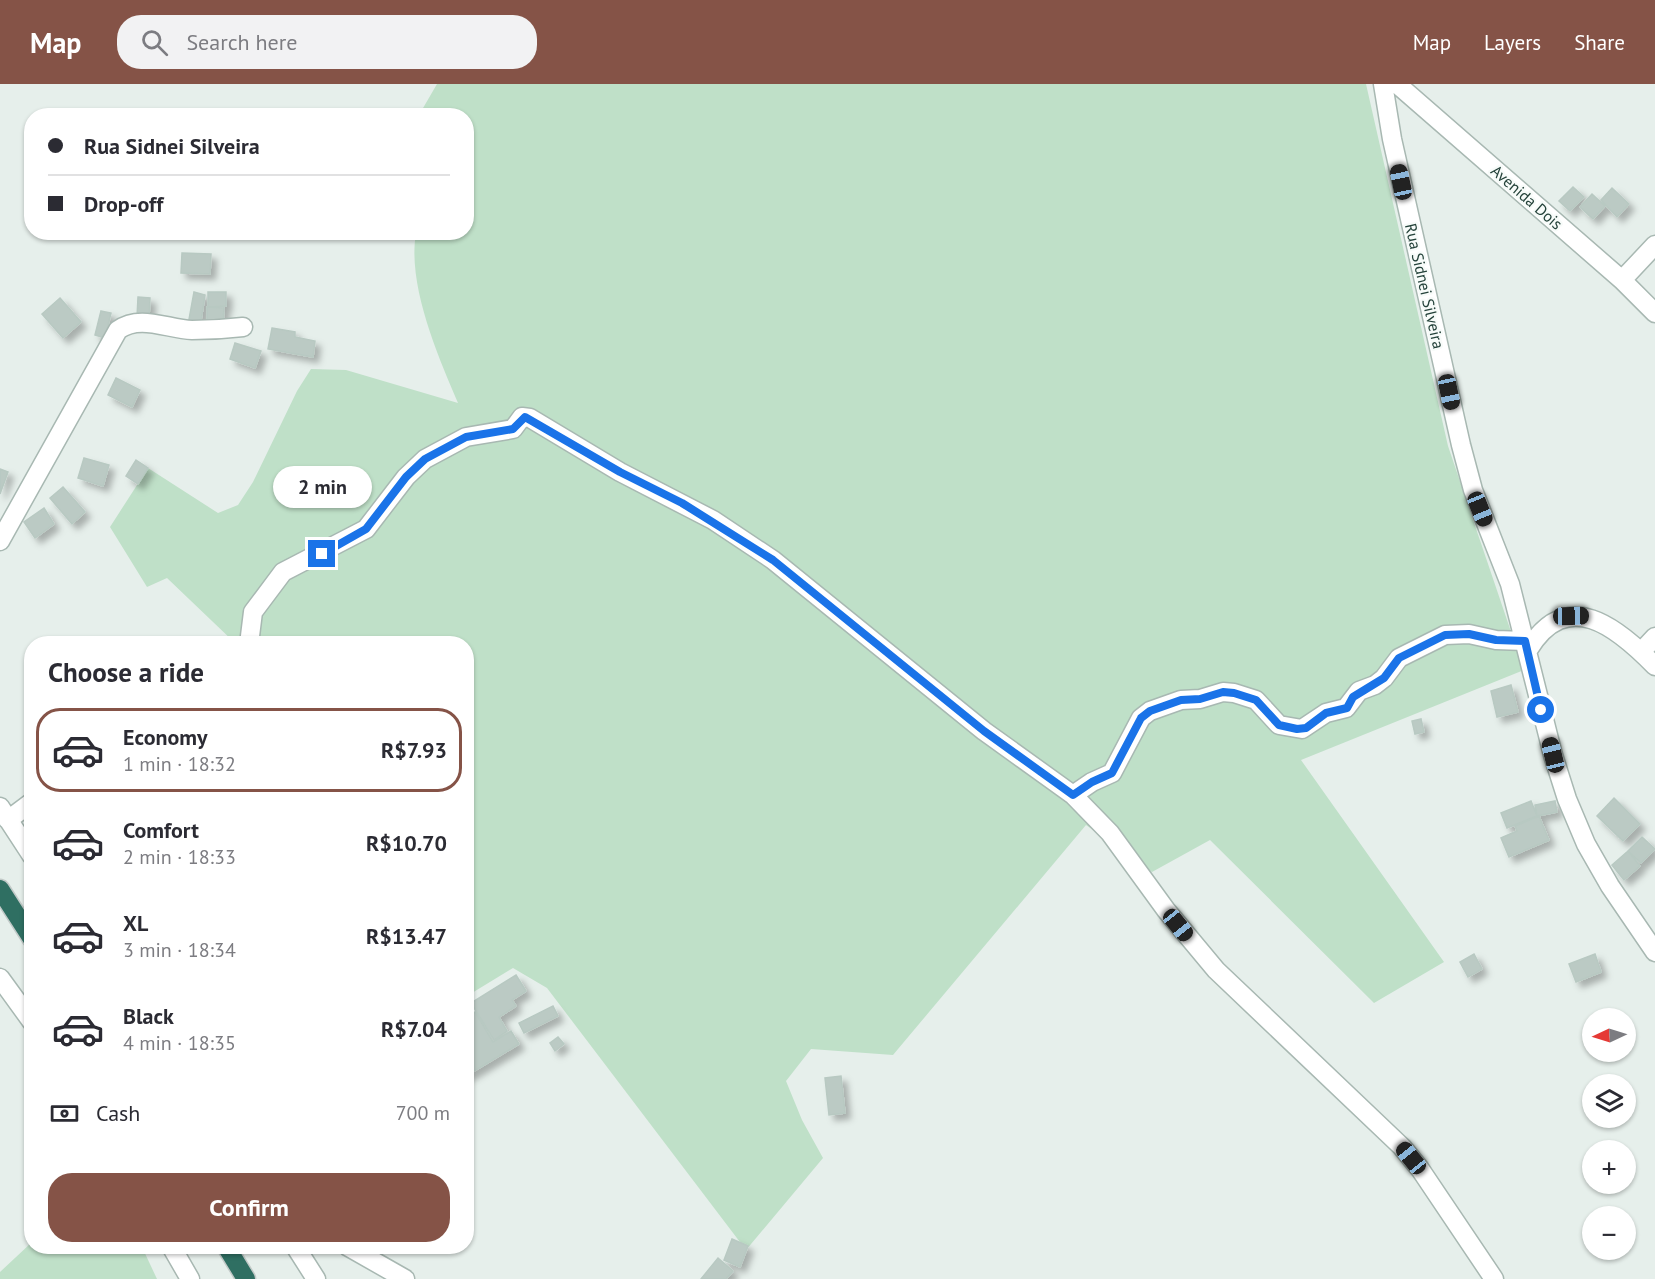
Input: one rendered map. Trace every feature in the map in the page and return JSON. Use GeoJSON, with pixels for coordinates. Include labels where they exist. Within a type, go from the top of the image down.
{"type":"FeatureCollection","features":[{"type":"Feature","properties":{"kind":"highway"},"geometry":{"type":"LineString","coordinates":[[0,889],[24,926]]}},
{"type":"Feature","properties":{"kind":"highway"},"geometry":{"type":"LineString","coordinates":[[231,1254],[246,1279]]}},
{"type":"Feature","properties":{"kind":"street","name":"Rua Sidnei Silveira"},"geometry":{"type":"LineString","coordinates":[[1383,84],[1401,182],[1464,456],[1473,490],[1510,584],[1553,755],[1567,799],[1586,844],[1610,886],[1655,952]]}},
{"type":"Feature","properties":{"kind":"street","name":"Avenida Dois"},"geometry":{"type":"LineString","coordinates":[[1397,84],[1622,280],[1655,313]]}},
{"type":"Feature","properties":{"kind":"street"},"geometry":{"type":"LineString","coordinates":[[1622,280],[1655,245]]}},
{"type":"Feature","properties":{"kind":"street"},"geometry":{"type":"LineString","coordinates":[[0,541],[118,330],[126,324],[138,322],[188,330],[243,327]]}},
{"type":"Feature","properties":{"kind":"street"},"geometry":{"type":"LineString","coordinates":[[250,636],[253,612],[283,572],[366,529],[406,477],[425,459],[466,437],[513,429],[525,417],[620,472],[703,514],[773,560],[984,731],[1073,795],[1110,833],[1166,910],[1216,970],[1402,1147],[1420,1169],[1494,1279]]}},
{"type":"Feature","properties":{"kind":"street"},"geometry":{"type":"LineString","coordinates":[[1073,795],[1092,782],[1112,773],[1141,718],[1172,703],[1223,692],[1234,693],[1256,700],[1279,725],[1302,729],[1323,714],[1347,708],[1353,697],[1384,678],[1399,658],[1445,635],[1469,634],[1527,646],[1552,623],[1571,616],[1583,616],[1609,626],[1655,666]]}},
{"type":"Feature","properties":{"kind":"street"},"geometry":{"type":"LineString","coordinates":[[1641,652],[1655,637]]}},
{"type":"Feature","properties":{"kind":"street"},"geometry":{"type":"LineString","coordinates":[[24,805],[4,814],[24,844]]}},
{"type":"Feature","properties":{"kind":"street"},"geometry":{"type":"LineString","coordinates":[[0,978],[24,1011]]}},
{"type":"Feature","properties":{"kind":"street"},"geometry":{"type":"LineString","coordinates":[[176,1254],[190,1279]]}},
{"type":"Feature","properties":{"kind":"street"},"geometry":{"type":"LineString","coordinates":[[300,1254],[316,1279]]}},
{"type":"Feature","properties":{"kind":"street"},"geometry":{"type":"LineString","coordinates":[[361,1254],[405,1279]]}},
{"type":"Feature","properties":{"kind":"green space"},"geometry":{"type":"Polygon","coordinates":[[[437,84],[1366,84],[1448,446],[1524,670],[1301,760],[1444,962],[1374,1003],[1210,840],[1152,872],[1086,825],[893,1055],[811,1049],[786,1081],[802,1120],[823,1158],[746,1250],[547,988],[513,968],[474,992],[474,636],[228,636],[167,578],[147,587],[110,527],[148,468],[218,513],[238,505],[253,482],[297,391],[311,369],[346,370],[458,403],[426,320],[416,275],[414,253],[415,240],[474,240],[474,108],[423,108],[437,84]]]}},
{"type":"Feature","properties":{"kind":"green space"},"geometry":{"type":"Polygon","coordinates":[[[24,1250],[24,1254],[145,1254],[157,1279],[0,1279],[0,1272],[24,1250]]]}},
{"type":"Feature","properties":{"kind":"building"},"geometry":{"type":"Polygon","coordinates":[[[1573,187],[1584,197],[1570,211],[1559,201],[1573,187]]]}},
{"type":"Feature","properties":{"kind":"building"},"geometry":{"type":"Polygon","coordinates":[[[1612,188],[1629,204],[1617,217],[1601,200],[1612,188]]]}},
{"type":"Feature","properties":{"kind":"building"},"geometry":{"type":"Polygon","coordinates":[[[1592,194],[1605,206],[1593,219],[1580,207],[1592,194]]]}},
{"type":"Feature","properties":{"kind":"building"},"geometry":{"type":"Polygon","coordinates":[[[182,253],[211,254],[210,274],[181,273],[182,253]]]}},
{"type":"Feature","properties":{"kind":"building"},"geometry":{"type":"Polygon","coordinates":[[[194,292],[205,295],[200,327],[188,325],[194,292]]]}},
{"type":"Feature","properties":{"kind":"building"},"geometry":{"type":"Polygon","coordinates":[[[208,292],[226,292],[226,306],[208,307],[208,292]]]}},
{"type":"Feature","properties":{"kind":"building"},"geometry":{"type":"Polygon","coordinates":[[[138,297],[150,298],[149,317],[137,317],[138,297]]]}},
{"type":"Feature","properties":{"kind":"building"},"geometry":{"type":"Polygon","coordinates":[[[60,298],[81,322],[63,338],[42,314],[60,298]]]}},
{"type":"Feature","properties":{"kind":"building"},"geometry":{"type":"Polygon","coordinates":[[[207,307],[224,308],[223,325],[207,325],[207,307]]]}},
{"type":"Feature","properties":{"kind":"building"},"geometry":{"type":"Polygon","coordinates":[[[101,311],[111,313],[105,338],[95,335],[101,311]]]}},
{"type":"Feature","properties":{"kind":"building"},"geometry":{"type":"Polygon","coordinates":[[[272,328],[295,332],[295,337],[315,341],[313,357],[268,349],[272,328]]]}},
{"type":"Feature","properties":{"kind":"building"},"geometry":{"type":"Polygon","coordinates":[[[235,343],[261,351],[255,368],[230,359],[235,343]]]}},
{"type":"Feature","properties":{"kind":"building"},"geometry":{"type":"Polygon","coordinates":[[[116,378],[140,390],[132,407],[108,395],[116,378]]]}},
{"type":"Feature","properties":{"kind":"building"},"geometry":{"type":"Polygon","coordinates":[[[84,458],[109,465],[103,486],[78,478],[84,458]]]}},
{"type":"Feature","properties":{"kind":"building"},"geometry":{"type":"Polygon","coordinates":[[[136,460],[148,468],[138,484],[126,476],[136,460]]]}},
{"type":"Feature","properties":{"kind":"building"},"geometry":{"type":"Polygon","coordinates":[[[0,469],[8,472],[0,494],[0,469]]]}},
{"type":"Feature","properties":{"kind":"building"},"geometry":{"type":"Polygon","coordinates":[[[63,487],[85,512],[72,524],[50,498],[63,487]]]}},
{"type":"Feature","properties":{"kind":"building"},"geometry":{"type":"Polygon","coordinates":[[[44,508],[54,524],[35,538],[24,522],[44,508]]]}},
{"type":"Feature","properties":{"kind":"building"},"geometry":{"type":"Polygon","coordinates":[[[1511,685],[1518,712],[1497,717],[1491,691],[1511,685]]]}},
{"type":"Feature","properties":{"kind":"building"},"geometry":{"type":"Polygon","coordinates":[[[1421,719],[1424,732],[1415,734],[1412,721],[1421,719]]]}},
{"type":"Feature","properties":{"kind":"building"},"geometry":{"type":"Polygon","coordinates":[[[1614,798],[1640,824],[1623,841],[1597,816],[1614,798]]]}},
{"type":"Feature","properties":{"kind":"building"},"geometry":{"type":"Polygon","coordinates":[[[1531,801],[1537,816],[1507,828],[1501,813],[1531,801]]]}},
{"type":"Feature","properties":{"kind":"building"},"geometry":{"type":"Polygon","coordinates":[[[1555,801],[1557,812],[1537,816],[1535,805],[1555,801]]]}},
{"type":"Feature","properties":{"kind":"building"},"geometry":{"type":"Polygon","coordinates":[[[1539,816],[1549,840],[1509,857],[1501,838],[1517,831],[1515,826],[1539,816]]]}},
{"type":"Feature","properties":{"kind":"building"},"geometry":{"type":"Polygon","coordinates":[[[1642,837],[1655,849],[1641,863],[1628,851],[1642,837]]]}},
{"type":"Feature","properties":{"kind":"building"},"geometry":{"type":"Polygon","coordinates":[[[1628,851],[1640,866],[1624,880],[1612,865],[1628,851]]]}},
{"type":"Feature","properties":{"kind":"building"},"geometry":{"type":"Polygon","coordinates":[[[1474,954],[1482,969],[1468,977],[1460,962],[1474,954]]]}},
{"type":"Feature","properties":{"kind":"building"},"geometry":{"type":"Polygon","coordinates":[[[1595,954],[1601,972],[1576,982],[1569,964],[1595,954]]]}},
{"type":"Feature","properties":{"kind":"building"},"geometry":{"type":"Polygon","coordinates":[[[516,975],[526,991],[512,1000],[516,1006],[499,1017],[507,1031],[494,1040],[474,1008],[474,1001],[516,975]]]}},
{"type":"Feature","properties":{"kind":"building"},"geometry":{"type":"Polygon","coordinates":[[[553,1006],[558,1016],[524,1033],[519,1023],[553,1006]]]}},
{"type":"Feature","properties":{"kind":"building"},"geometry":{"type":"Polygon","coordinates":[[[474,1013],[493,1042],[511,1031],[519,1044],[474,1071],[474,1013]]]}},
{"type":"Feature","properties":{"kind":"building"},"geometry":{"type":"Polygon","coordinates":[[[558,1037],[564,1044],[555,1051],[550,1043],[558,1037]]]}},
{"type":"Feature","properties":{"kind":"building"},"geometry":{"type":"Polygon","coordinates":[[[841,1076],[845,1113],[829,1115],[825,1078],[841,1076]]]}},
{"type":"Feature","properties":{"kind":"building"},"geometry":{"type":"Polygon","coordinates":[[[732,1239],[748,1246],[740,1267],[724,1260],[732,1239]]]}},
{"type":"Feature","properties":{"kind":"building"},"geometry":{"type":"Polygon","coordinates":[[[718,1258],[733,1271],[726,1279],[701,1279],[718,1258]]]}},
{"type":"Feature","properties":{"kind":"route"},"geometry":{"type":"LineString","coordinates":[[322,554],[366,529],[406,477],[425,459],[466,437],[513,429],[522,417],[525,417],[620,472],[713,520],[773,560],[881,645],[984,731],[1073,795],[1092,782],[1112,773],[1134,728],[1150,711],[1181,700],[1200,699],[1223,692],[1234,693],[1256,700],[1279,725],[1286,728],[1306,728],[1323,714],[1347,708],[1359,691],[1375,685],[1384,678],[1399,658],[1445,635],[1469,634],[1496,640],[1525,641],[1541,710]]}}]}
